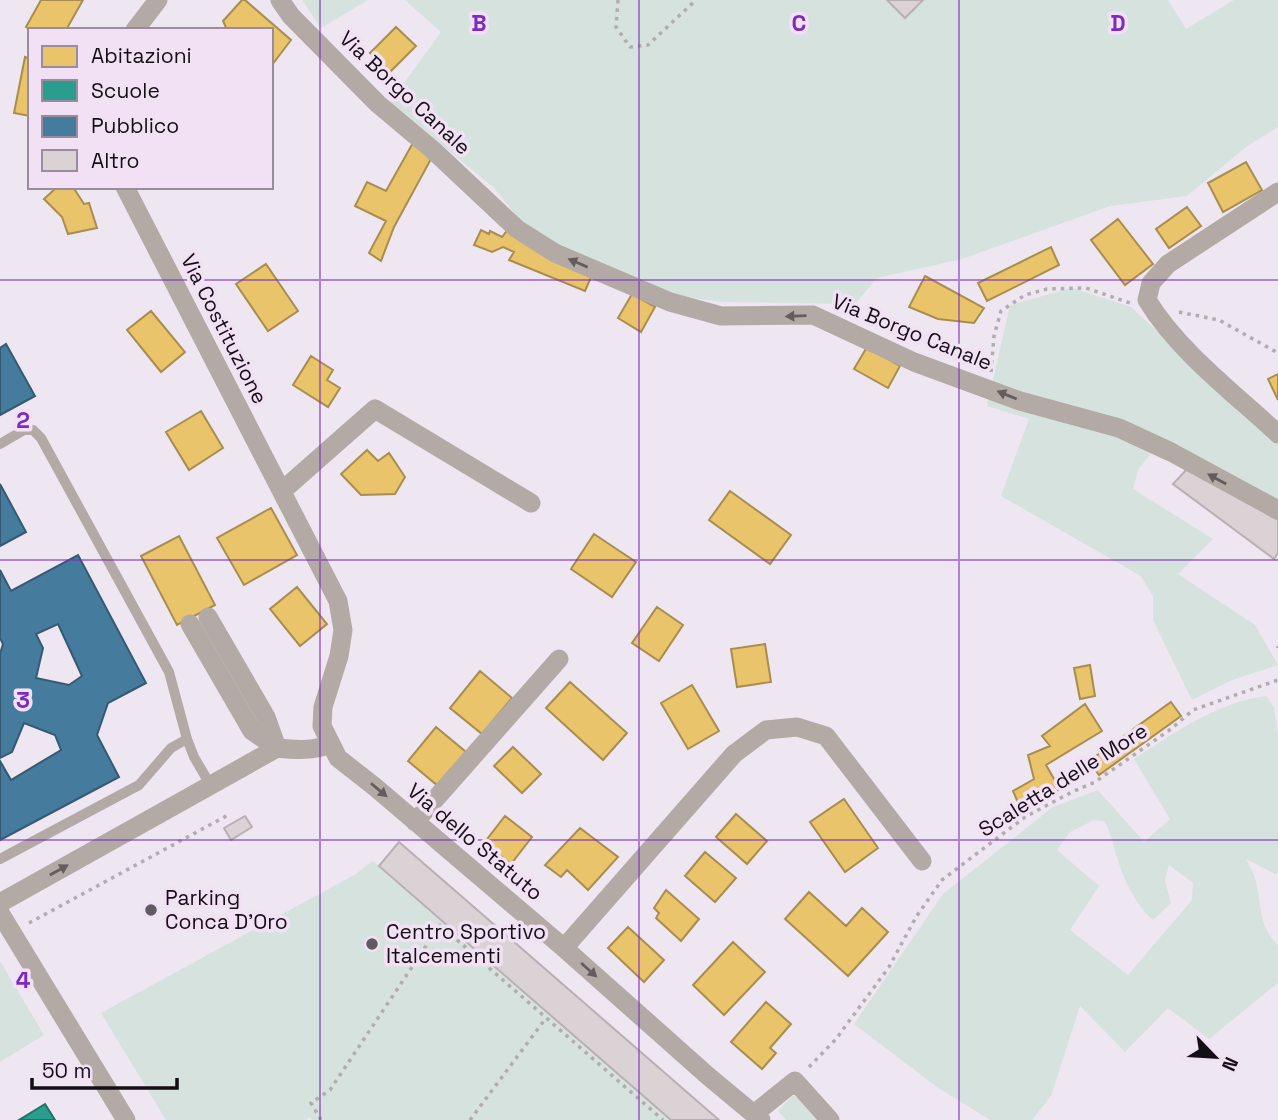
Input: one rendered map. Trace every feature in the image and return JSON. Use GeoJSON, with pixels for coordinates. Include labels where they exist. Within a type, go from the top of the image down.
{"type":"FeatureCollection","features":[{"type":"Feature","properties":{"kind":"street"},"geometry":{"type":"LineString","coordinates":[[137,28],[158,0]]}},
{"type":"Feature","properties":{"kind":"street","name":"Via Borgo Canale"},"geometry":{"type":"LineString","coordinates":[[280,0],[291,16],[378,104],[517,229],[555,253],[670,302],[721,316],[813,315],[914,362],[1020,401],[1119,428],[1278,510]]}},
{"type":"Feature","properties":{"kind":"street","name":"Via Costituzione"},"geometry":{"type":"LineString","coordinates":[[126,189],[338,601],[342,630],[339,656],[323,707],[322,726],[331,744]]}},
{"type":"Feature","properties":{"kind":"street"},"geometry":{"type":"LineString","coordinates":[[1278,192],[1168,264],[1151,283],[1147,300],[1157,317],[1182,345],[1278,434]]}},
{"type":"Feature","properties":{"kind":"street"},"geometry":{"type":"LineString","coordinates":[[282,491],[375,409],[531,503]]}},
{"type":"Feature","properties":{"kind":"street"},"geometry":{"type":"LineString","coordinates":[[199,620],[266,718],[277,748]]}},
{"type":"Feature","properties":{"kind":"street"},"geometry":{"type":"LineString","coordinates":[[415,822],[559,659]]}},
{"type":"Feature","properties":{"kind":"street"},"geometry":{"type":"LineString","coordinates":[[564,948],[734,754],[766,730],[797,727],[826,736],[922,861]]}},
{"type":"Feature","properties":{"kind":"street"},"geometry":{"type":"LineString","coordinates":[[0,903],[277,748],[300,751],[331,744]]}},
{"type":"Feature","properties":{"kind":"street","name":"Via dello Statuto"},"geometry":{"type":"LineString","coordinates":[[331,744],[338,758],[564,948],[758,1117]]}},
{"type":"Feature","properties":{"kind":"street"},"geometry":{"type":"LineString","coordinates":[[0,913],[126,1120]]}},
{"type":"Feature","properties":{"kind":"street"},"geometry":{"type":"LineString","coordinates":[[758,1117],[795,1081],[830,1120]]}},
{"type":"Feature","properties":{"kind":"lane"},"geometry":{"type":"LineString","coordinates":[[0,444],[24,430],[33,430],[41,438],[169,672],[187,739],[211,786]]}},
{"type":"Feature","properties":{"kind":"lane"},"geometry":{"type":"LineString","coordinates":[[0,859],[139,785],[171,748],[187,739]]}},
{"type":"Feature","properties":{"kind":"path"},"geometry":{"type":"LineString","coordinates":[[618,0],[616,27],[630,47],[648,44],[696,0]]}},
{"type":"Feature","properties":{"kind":"path"},"geometry":{"type":"LineString","coordinates":[[987,388],[994,335],[1001,311],[1025,295],[1047,289],[1086,288],[1136,305],[1147,300],[1172,311],[1219,320],[1278,353]]}},
{"type":"Feature","properties":{"kind":"path","name":"Scaletta delle More"},"geometry":{"type":"LineString","coordinates":[[795,1081],[836,1039],[889,967],[916,917],[942,880],[1025,817],[1095,782],[1194,710],[1278,680]]}},
{"type":"Feature","properties":{"kind":"path"},"geometry":{"type":"LineString","coordinates":[[10,933],[230,814]]}},
{"type":"Feature","properties":{"kind":"path"},"geometry":{"type":"LineString","coordinates":[[321,1120],[311,1103],[330,1090],[440,925],[663,1120]]}},
{"type":"Feature","properties":{"kind":"path"},"geometry":{"type":"LineString","coordinates":[[470,1120],[546,1017]]}},
{"type":"Feature","properties":{"kind":"shaded area"},"geometry":{"type":"Polygon","coordinates":[[[302,0],[368,0],[321,28],[302,0]]]}},
{"type":"Feature","properties":{"kind":"shaded area"},"geometry":{"type":"Polygon","coordinates":[[[405,0],[1168,0],[1186,29],[1234,0],[1278,0],[1278,127],[1246,147],[1187,196],[1110,206],[962,259],[877,278],[855,304],[723,302],[662,294],[580,260],[525,226],[494,188],[390,102],[441,32],[405,0]]]}},
{"type":"Feature","properties":{"kind":"shaded area"},"geometry":{"type":"Polygon","coordinates":[[[1072,288],[1131,307],[1278,444],[1278,504],[1161,442],[1139,468],[1133,489],[1213,539],[1178,574],[1255,625],[1278,665],[1232,680],[1192,700],[1153,620],[1153,596],[1141,576],[1001,496],[1029,419],[987,406],[1010,305],[1072,288]]]}},
{"type":"Feature","properties":{"kind":"shaded area"},"geometry":{"type":"Polygon","coordinates":[[[1266,696],[1274,707],[1278,735],[1278,873],[1275,874],[1246,859],[1254,875],[1263,921],[1271,938],[1278,945],[1278,983],[1209,1039],[1168,1008],[1125,1052],[1080,1006],[1051,1096],[1032,1120],[990,1120],[937,1087],[854,1024],[943,894],[1053,807],[1098,790],[1144,842],[1170,819],[1134,759],[1197,720],[1248,700],[1266,696]],[[1094,820],[1070,832],[1057,850],[1099,886],[1070,930],[1128,975],[1192,900],[1193,883],[1169,865],[1165,880],[1171,903],[1153,920],[1128,886],[1104,821],[1094,820]]]}},
{"type":"Feature","properties":{"kind":"shaded area","name":"Centro Sportivo Italcementi"},"geometry":{"type":"Polygon","coordinates":[[[399,842],[719,1120],[312,1120],[310,1117],[305,1120],[166,1120],[101,1013],[356,874],[372,861],[379,865],[399,842]]]}},
{"type":"Feature","properties":{"kind":"shaded area"},"geometry":{"type":"Polygon","coordinates":[[[0,961],[44,1035],[0,1062],[0,961]]]}},
{"type":"Feature","properties":{"kind":"shaded area"},"geometry":{"type":"Polygon","coordinates":[[[792,1096],[799,1097],[823,1120],[786,1120],[778,1111],[792,1096]]]}},
{"type":"Feature","properties":{"kind":"building: Abitazioni"},"geometry":{"type":"Polygon","coordinates":[[[41,0],[83,0],[67,28],[26,27],[41,0]]]}},
{"type":"Feature","properties":{"kind":"building: Abitazioni"},"geometry":{"type":"Polygon","coordinates":[[[245,0],[291,40],[273,64],[273,28],[226,28],[223,21],[245,0]]]}},
{"type":"Feature","properties":{"kind":"building: Abitazioni"},"geometry":{"type":"Polygon","coordinates":[[[396,27],[416,46],[390,72],[370,53],[396,27]]]}},
{"type":"Feature","properties":{"kind":"building: Abitazioni"},"geometry":{"type":"Polygon","coordinates":[[[25,57],[28,58],[28,116],[14,113],[25,57]]]}},
{"type":"Feature","properties":{"kind":"building: Abitazioni"},"geometry":{"type":"Polygon","coordinates":[[[414,141],[431,159],[394,227],[381,261],[369,253],[386,221],[355,206],[367,182],[386,191],[414,141]]]}},
{"type":"Feature","properties":{"kind":"building: Abitazioni"},"geometry":{"type":"Polygon","coordinates":[[[1246,162],[1262,190],[1223,212],[1208,183],[1246,162]]]}},
{"type":"Feature","properties":{"kind":"building: Abitazioni"},"geometry":{"type":"Polygon","coordinates":[[[55,189],[74,189],[84,204],[89,203],[97,228],[68,234],[62,217],[44,199],[55,189]]]}},
{"type":"Feature","properties":{"kind":"building: Abitazioni"},"geometry":{"type":"Polygon","coordinates":[[[1187,207],[1201,226],[1169,248],[1156,229],[1187,207]]]}},
{"type":"Feature","properties":{"kind":"building: Abitazioni"},"geometry":{"type":"Polygon","coordinates":[[[1118,219],[1153,264],[1125,285],[1091,240],[1118,219]]]}},
{"type":"Feature","properties":{"kind":"building: Abitazioni"},"geometry":{"type":"Polygon","coordinates":[[[509,228],[592,275],[585,291],[509,260],[514,252],[503,247],[492,252],[474,245],[481,230],[502,237],[509,228]]]}},
{"type":"Feature","properties":{"kind":"building: Abitazioni"},"geometry":{"type":"Polygon","coordinates":[[[1051,247],[1059,265],[987,301],[978,283],[1051,247]]]}},
{"type":"Feature","properties":{"kind":"building: Abitazioni"},"geometry":{"type":"Polygon","coordinates":[[[266,264],[298,311],[268,331],[236,284],[266,264]]]}},
{"type":"Feature","properties":{"kind":"building: Abitazioni"},"geometry":{"type":"Polygon","coordinates":[[[925,276],[984,308],[974,323],[938,319],[909,307],[925,276]]]}},
{"type":"Feature","properties":{"kind":"building: Abitazioni"},"geometry":{"type":"Polygon","coordinates":[[[632,294],[655,307],[641,332],[618,318],[632,294]]]}},
{"type":"Feature","properties":{"kind":"building: Abitazioni"},"geometry":{"type":"Polygon","coordinates":[[[151,311],[185,352],[161,372],[127,330],[151,311]]]}},
{"type":"Feature","properties":{"kind":"building: Abitazioni"},"geometry":{"type":"Polygon","coordinates":[[[867,347],[900,366],[888,388],[854,369],[867,347]]]}},
{"type":"Feature","properties":{"kind":"building: Abitazioni"},"geometry":{"type":"Polygon","coordinates":[[[311,356],[333,370],[327,380],[340,388],[328,407],[293,385],[311,356]]]}},
{"type":"Feature","properties":{"kind":"building: Abitazioni"},"geometry":{"type":"Polygon","coordinates":[[[1278,374],[1278,400],[1268,379],[1278,374]]]}},
{"type":"Feature","properties":{"kind":"building: Abitazioni"},"geometry":{"type":"Polygon","coordinates":[[[201,411],[223,448],[189,470],[166,432],[201,411]]]}},
{"type":"Feature","properties":{"kind":"building: Abitazioni"},"geometry":{"type":"Polygon","coordinates":[[[367,450],[378,461],[389,453],[405,477],[395,494],[361,495],[341,474],[367,450]]]}},
{"type":"Feature","properties":{"kind":"building: Abitazioni"},"geometry":{"type":"Polygon","coordinates":[[[730,491],[791,535],[770,564],[709,520],[730,491]]]}},
{"type":"Feature","properties":{"kind":"building: Abitazioni"},"geometry":{"type":"Polygon","coordinates":[[[271,508],[297,555],[244,585],[217,538],[271,508]]]}},
{"type":"Feature","properties":{"kind":"building: Abitazioni"},"geometry":{"type":"Polygon","coordinates":[[[594,534],[636,562],[612,597],[571,569],[594,534]]]}},
{"type":"Feature","properties":{"kind":"building: Abitazioni"},"geometry":{"type":"Polygon","coordinates":[[[179,536],[215,605],[177,625],[141,556],[179,536]]]}},
{"type":"Feature","properties":{"kind":"building: Abitazioni"},"geometry":{"type":"Polygon","coordinates":[[[297,587],[327,624],[300,646],[270,609],[297,587]]]}},
{"type":"Feature","properties":{"kind":"building: Abitazioni"},"geometry":{"type":"Polygon","coordinates":[[[657,607],[683,625],[659,661],[632,643],[657,607]]]}},
{"type":"Feature","properties":{"kind":"building: Abitazioni"},"geometry":{"type":"Polygon","coordinates":[[[765,644],[771,682],[737,687],[731,649],[765,644]]]}},
{"type":"Feature","properties":{"kind":"building: Abitazioni"},"geometry":{"type":"Polygon","coordinates":[[[1090,665],[1095,696],[1080,699],[1074,668],[1090,665]]]}},
{"type":"Feature","properties":{"kind":"building: Abitazioni"},"geometry":{"type":"Polygon","coordinates":[[[480,671],[512,698],[482,734],[450,708],[480,671]]]}},
{"type":"Feature","properties":{"kind":"building: Abitazioni"},"geometry":{"type":"Polygon","coordinates":[[[570,682],[627,733],[603,760],[546,708],[570,682]]]}},
{"type":"Feature","properties":{"kind":"building: Abitazioni"},"geometry":{"type":"Polygon","coordinates":[[[692,685],[719,731],[688,749],[661,703],[692,685]]]}},
{"type":"Feature","properties":{"kind":"building: Abitazioni"},"geometry":{"type":"Polygon","coordinates":[[[1171,702],[1181,716],[1099,775],[1089,761],[1171,702]]]}},
{"type":"Feature","properties":{"kind":"building: Abitazioni"},"geometry":{"type":"Polygon","coordinates":[[[1085,704],[1102,731],[1046,765],[1060,789],[1022,812],[1013,791],[1034,779],[1028,755],[1050,746],[1042,736],[1085,704]]]}},
{"type":"Feature","properties":{"kind":"building: Abitazioni"},"geometry":{"type":"Polygon","coordinates":[[[436,727],[466,752],[438,786],[408,761],[436,727]]]}},
{"type":"Feature","properties":{"kind":"building: Abitazioni"},"geometry":{"type":"Polygon","coordinates":[[[513,747],[541,774],[522,793],[494,766],[513,747]]]}},
{"type":"Feature","properties":{"kind":"building: Abitazioni"},"geometry":{"type":"Polygon","coordinates":[[[844,799],[878,848],[845,872],[810,822],[844,799]]]}},
{"type":"Feature","properties":{"kind":"building: Abitazioni"},"geometry":{"type":"Polygon","coordinates":[[[736,814],[767,841],[747,864],[716,837],[736,814]]]}},
{"type":"Feature","properties":{"kind":"building: Abitazioni"},"geometry":{"type":"Polygon","coordinates":[[[505,816],[532,837],[511,864],[484,843],[505,816]]]}},
{"type":"Feature","properties":{"kind":"building: Abitazioni"},"geometry":{"type":"Polygon","coordinates":[[[580,828],[618,857],[588,890],[567,870],[561,877],[545,865],[580,828]]]}},
{"type":"Feature","properties":{"kind":"building: Abitazioni"},"geometry":{"type":"Polygon","coordinates":[[[705,852],[736,878],[715,902],[685,876],[705,852]]]}},
{"type":"Feature","properties":{"kind":"building: Abitazioni"},"geometry":{"type":"Polygon","coordinates":[[[666,890],[699,919],[681,941],[656,918],[659,913],[654,908],[666,890]]]}},
{"type":"Feature","properties":{"kind":"building: Abitazioni"},"geometry":{"type":"Polygon","coordinates":[[[809,892],[846,926],[862,908],[888,932],[848,976],[785,919],[809,892]]]}},
{"type":"Feature","properties":{"kind":"building: Abitazioni"},"geometry":{"type":"Polygon","coordinates":[[[628,927],[664,960],[644,982],[608,948],[628,927]]]}},
{"type":"Feature","properties":{"kind":"building: Abitazioni"},"geometry":{"type":"Polygon","coordinates":[[[733,942],[765,972],[724,1015],[693,985],[733,942]]]}},
{"type":"Feature","properties":{"kind":"building: Abitazioni"},"geometry":{"type":"Polygon","coordinates":[[[766,1002],[791,1024],[770,1048],[776,1053],[762,1069],[731,1042],[766,1002]]]}},
{"type":"Feature","properties":{"kind":"building: Scuole"},"geometry":{"type":"Polygon","coordinates":[[[45,1104],[55,1120],[19,1120],[45,1104]]]}},
{"type":"Feature","properties":{"kind":"building: Pubblico"},"geometry":{"type":"Polygon","coordinates":[[[6,344],[35,396],[0,415],[0,348],[6,344]]]}},
{"type":"Feature","properties":{"kind":"building: Pubblico"},"geometry":{"type":"Polygon","coordinates":[[[0,484],[26,532],[0,546],[0,484]]]}},
{"type":"Feature","properties":{"kind":"building: Pubblico"},"geometry":{"type":"Polygon","coordinates":[[[78,555],[146,683],[108,703],[97,735],[119,777],[0,840],[0,761],[11,780],[61,750],[55,735],[24,723],[12,752],[0,758],[0,654],[3,644],[0,638],[0,570],[11,591],[78,555]],[[58,624],[36,634],[43,648],[36,678],[69,685],[82,676],[58,624]]]}},
{"type":"Feature","properties":{"kind":"building: Altro"},"geometry":{"type":"Polygon","coordinates":[[[887,0],[923,0],[905,18],[887,0]]]}},
{"type":"Feature","properties":{"kind":"building: Altro"},"geometry":{"type":"Polygon","coordinates":[[[1187,469],[1278,520],[1278,553],[1274,559],[1173,484],[1187,469]]]}},
{"type":"Feature","properties":{"kind":"building: Altro"},"geometry":{"type":"Polygon","coordinates":[[[245,816],[252,827],[231,840],[224,828],[245,816]]]}},
{"type":"Feature","properties":{"kind":"building: Altro"},"geometry":{"type":"Polygon","coordinates":[[[399,842],[719,1120],[671,1120],[379,866],[399,842]]]}},
{"type":"Feature","properties":{"kind":"place","name":"Parking Conca D'Oro"},"geometry":{"type":"Point","coordinates":[151,910]}},
{"type":"Feature","properties":{"kind":"place","name":"Centro Sportivo Italcementi"},"geometry":{"type":"Point","coordinates":[372,944]}}]}
